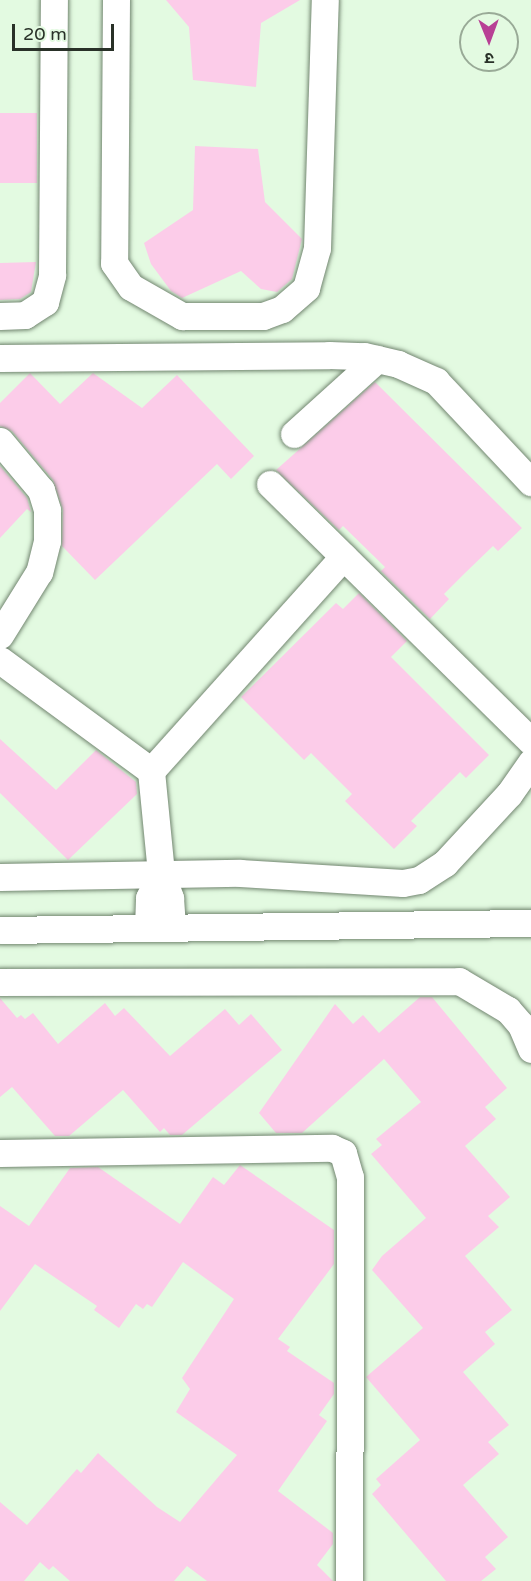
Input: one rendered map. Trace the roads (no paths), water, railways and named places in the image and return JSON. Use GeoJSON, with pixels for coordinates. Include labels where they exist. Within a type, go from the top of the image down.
{"type":"FeatureCollection","features":[{"type":"Feature","properties":{"kind":"street"},"geometry":{"type":"LineString","coordinates":[[0,316],[25,315],[45,302],[52,275],[54,0]]}},
{"type":"Feature","properties":{"kind":"street"},"geometry":{"type":"LineString","coordinates":[[116,0],[114,263],[131,287],[182,316],[263,316],[282,309],[306,288],[317,248],[325,0]]}},
{"type":"Feature","properties":{"kind":"street"},"geometry":{"type":"LineString","coordinates":[[0,358],[328,355],[377,359],[436,381],[531,482]]}},
{"type":"Feature","properties":{"kind":"street"},"geometry":{"type":"LineString","coordinates":[[294,434],[377,359]]}},
{"type":"Feature","properties":{"kind":"street"},"geometry":{"type":"LineString","coordinates":[[0,441],[41,490],[47,510],[47,541],[39,572],[0,635]]}},
{"type":"Feature","properties":{"kind":"street"},"geometry":{"type":"LineString","coordinates":[[270,484],[531,741]]}},
{"type":"Feature","properties":{"kind":"street"},"geometry":{"type":"LineString","coordinates":[[160,928],[170,898],[161,873],[151,771],[343,557]]}},
{"type":"Feature","properties":{"kind":"street"},"geometry":{"type":"LineString","coordinates":[[0,660],[151,771]]}},
{"type":"Feature","properties":{"kind":"street"},"geometry":{"type":"LineString","coordinates":[[0,877],[240,873],[403,883],[419,880],[445,863],[509,794],[531,762]]}},
{"type":"Feature","properties":{"kind":"street"},"geometry":{"type":"LineString","coordinates":[[0,930],[531,923]]}},
{"type":"Feature","properties":{"kind":"street"},"geometry":{"type":"LineString","coordinates":[[0,982],[459,981],[508,1010],[521,1025],[531,1049]]}},
{"type":"Feature","properties":{"kind":"street"},"geometry":{"type":"LineString","coordinates":[[0,1153],[332,1148],[343,1153],[350,1177],[349,1581]]}}]}
